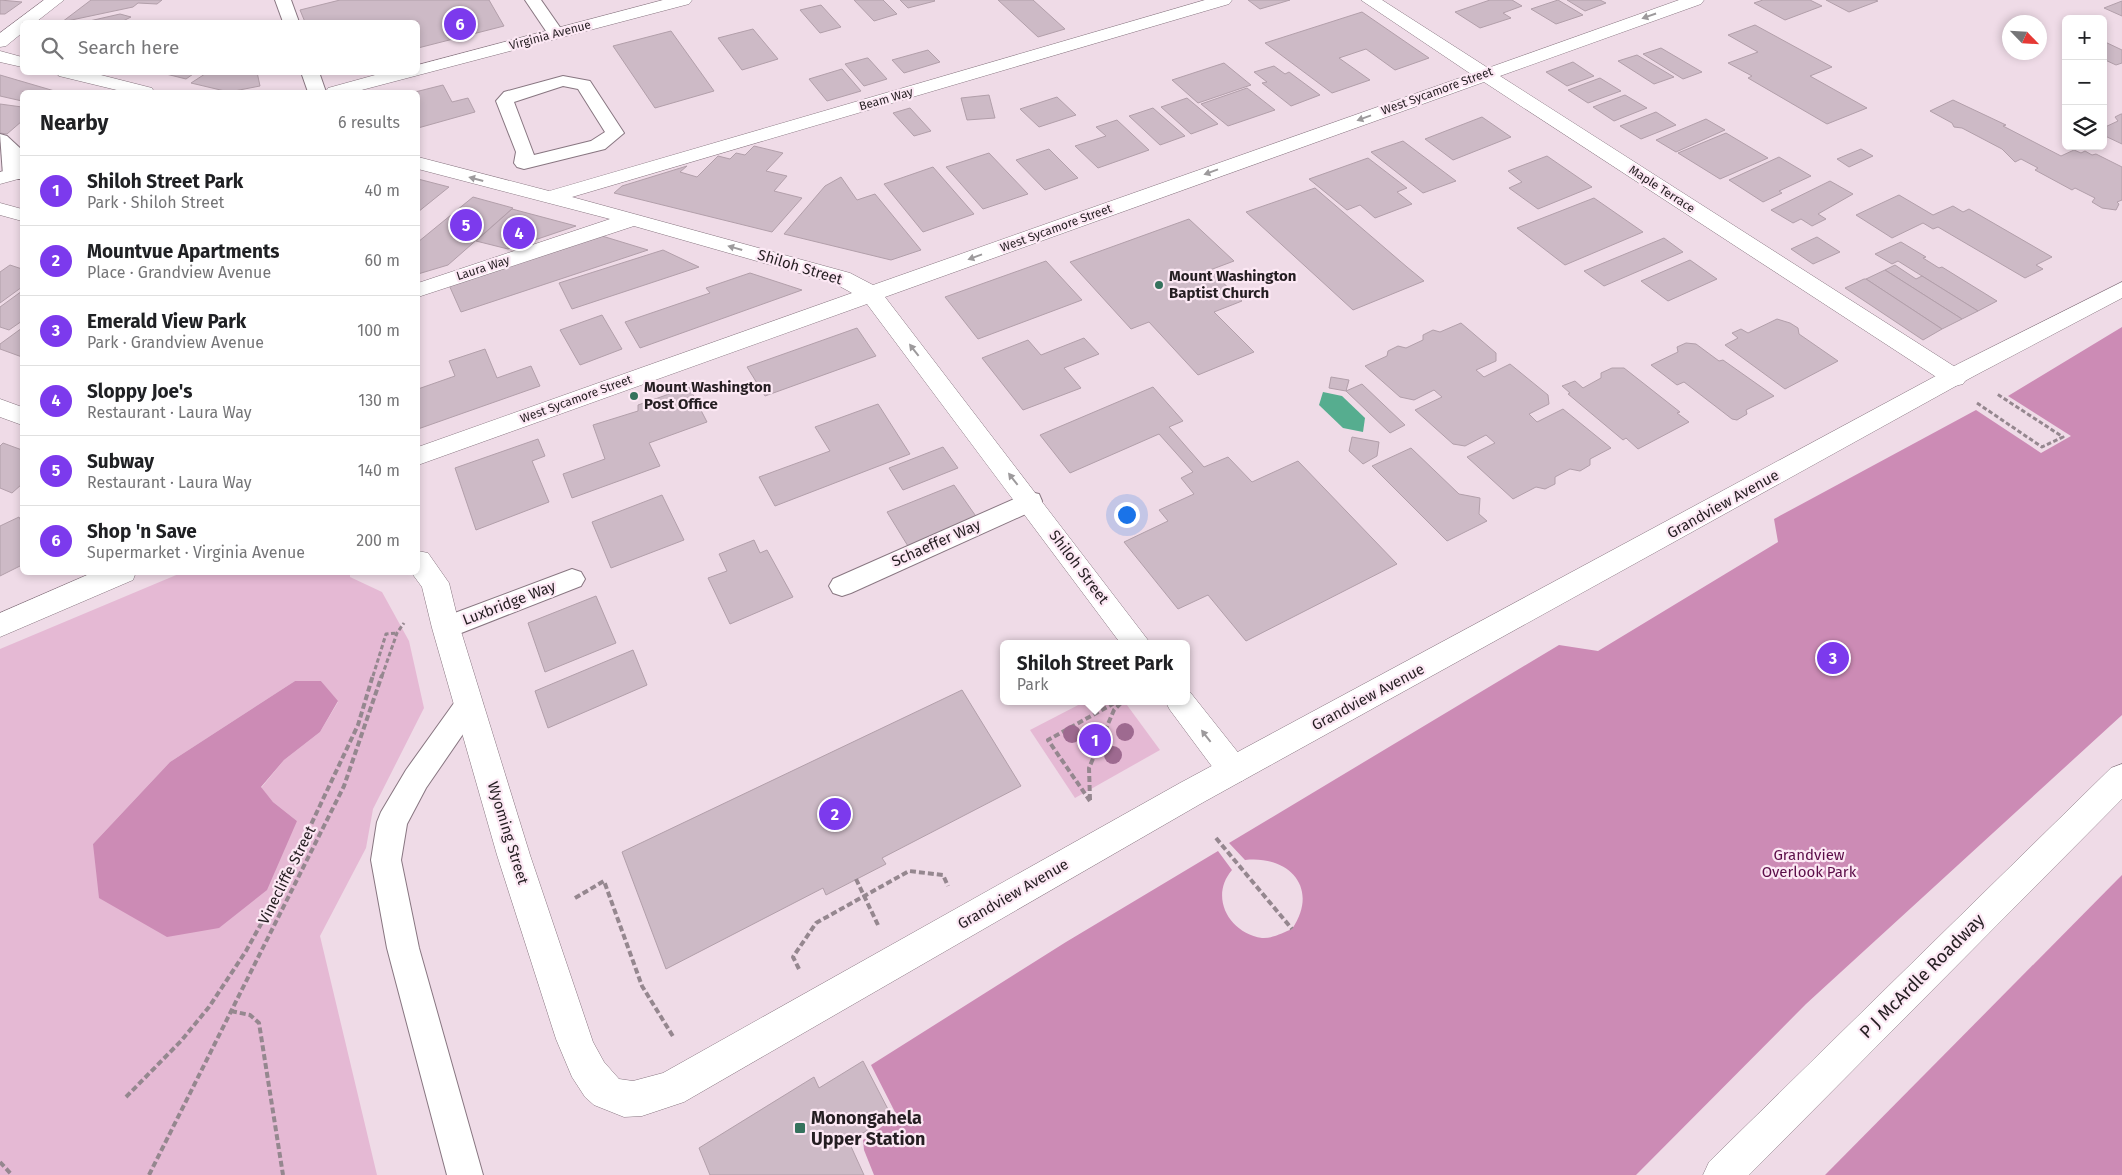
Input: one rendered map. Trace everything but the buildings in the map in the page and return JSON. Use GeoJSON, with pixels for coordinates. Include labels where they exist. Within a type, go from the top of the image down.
{"type":"FeatureCollection","features":[{"type":"Feature","properties":{"kind":"street"},"geometry":{"type":"LineString","coordinates":[[29,20],[55,0]]}},
{"type":"Feature","properties":{"kind":"street","name":"Virginia Avenue"},"geometry":{"type":"LineString","coordinates":[[420,69],[683,0]]}},
{"type":"Feature","properties":{"kind":"street","name":"Beam Way"},"geometry":{"type":"LineString","coordinates":[[549,198],[1223,0]]}},
{"type":"Feature","properties":{"kind":"street","name":"Maple Terrace"},"geometry":{"type":"LineString","coordinates":[[1370,0],[1964,389]]}},
{"type":"Feature","properties":{"kind":"street","name":"West Sycamore Street"},"geometry":{"type":"LineString","coordinates":[[420,455],[1695,0]]}},
{"type":"Feature","properties":{"kind":"street"},"geometry":{"type":"LineString","coordinates":[[0,42],[20,27]]}},
{"type":"Feature","properties":{"kind":"street"},"geometry":{"type":"LineString","coordinates":[[0,56],[20,61]]}},
{"type":"Feature","properties":{"kind":"street"},"geometry":{"type":"LineString","coordinates":[[77,75],[137,90]]}},
{"type":"Feature","properties":{"kind":"street"},"geometry":{"type":"LineString","coordinates":[[342,90],[399,75]]}},
{"type":"Feature","properties":{"kind":"street","name":"Shiloh Street"},"geometry":{"type":"LineString","coordinates":[[420,164],[633,219],[842,278],[870,294],[1030,501],[1134,640]]}},
{"type":"Feature","properties":{"kind":"street"},"geometry":{"type":"LineString","coordinates":[[0,209],[20,214]]}},
{"type":"Feature","properties":{"kind":"street","name":"Laura Way"},"geometry":{"type":"LineString","coordinates":[[420,289],[633,219]]}},
{"type":"Feature","properties":{"kind":"street","name":"Grandview Avenue"},"geometry":{"type":"LineString","coordinates":[[614,1097],[636,1101],[670,1089],[1233,770],[1964,389],[1966,370],[2122,289]]}},
{"type":"Feature","properties":{"kind":"street"},"geometry":{"type":"LineString","coordinates":[[0,408],[20,415]]}},
{"type":"Feature","properties":{"kind":"street","name":"Wyoming Street"},"geometry":{"type":"LineString","coordinates":[[420,564],[435,584],[446,628],[542,945],[580,1054],[597,1083],[614,1097]]}},
{"type":"Feature","properties":{"kind":"street"},"geometry":{"type":"LineString","coordinates":[[0,626],[116,575]]}},
{"type":"Feature","properties":{"kind":"street"},"geometry":{"type":"LineString","coordinates":[[1183,705],[1233,770]]}},
{"type":"Feature","properties":{"kind":"street","name":"P J McArdle Roadway"},"geometry":{"type":"LineString","coordinates":[[1722,1175],[2122,778]]}},
{"type":"Feature","properties":{"kind":"lane"},"geometry":{"type":"LineString","coordinates":[[283,0],[290,20]]}},
{"type":"Feature","properties":{"kind":"lane"},"geometry":{"type":"LineString","coordinates":[[533,0],[556,33]]}},
{"type":"Feature","properties":{"kind":"lane"},"geometry":{"type":"LineString","coordinates":[[311,75],[316,90]]}},
{"type":"Feature","properties":{"kind":"lane"},"geometry":{"type":"LineString","coordinates":[[513,188],[524,163],[525,152],[505,101],[510,96],[563,81],[584,85],[615,133],[598,146],[524,163]]}},
{"type":"Feature","properties":{"kind":"lane"},"geometry":{"type":"LineString","coordinates":[[4,147],[12,175]]}},
{"type":"Feature","properties":{"kind":"lane","name":"Schaeffer Way"},"geometry":{"type":"LineString","coordinates":[[842,586],[1030,501]]}},
{"type":"Feature","properties":{"kind":"lane","name":"Luxbridge Way"},"geometry":{"type":"LineString","coordinates":[[446,628],[572,579]]}},
{"type":"Feature","properties":{"kind":"lane"},"geometry":{"type":"LineString","coordinates":[[465,1175],[403,948],[386,860],[392,822],[416,779],[469,705]]}},
{"type":"Feature","properties":{"kind":"path"},"geometry":{"type":"LineString","coordinates":[[1964,389],[2042,447],[2063,437],[1992,391]]}},
{"type":"Feature","properties":{"kind":"path","name":"Vinecliffe Street"},"geometry":{"type":"LineString","coordinates":[[149,1175],[344,786],[397,633],[435,584]]}},
{"type":"Feature","properties":{"kind":"path"},"geometry":{"type":"LineString","coordinates":[[126,1097],[181,1041],[209,1007],[246,951],[281,888],[347,750],[358,725],[386,634],[397,633]]}},
{"type":"Feature","properties":{"kind":"path"},"geometry":{"type":"LineString","coordinates":[[1111,705],[1048,740],[1090,800],[1089,768],[1114,710],[1118,705]]}},
{"type":"Feature","properties":{"kind":"path"},"geometry":{"type":"LineString","coordinates":[[1216,838],[1292,929]]}},
{"type":"Feature","properties":{"kind":"path"},"geometry":{"type":"LineString","coordinates":[[799,969],[794,957],[816,923],[864,896],[910,871],[943,875],[948,886]]}},
{"type":"Feature","properties":{"kind":"path"},"geometry":{"type":"LineString","coordinates":[[856,879],[878,925]]}},
{"type":"Feature","properties":{"kind":"path"},"geometry":{"type":"LineString","coordinates":[[575,898],[604,882],[642,986],[674,1039]]}},
{"type":"Feature","properties":{"kind":"path"},"geometry":{"type":"LineString","coordinates":[[231,1011],[250,1015],[259,1023],[282,1175]]}},
{"type":"Feature","properties":{"kind":"path"},"geometry":{"type":"LineString","coordinates":[[0,1162],[12,1175]]}},
{"type":"Feature","properties":{"kind":"shaded area"},"geometry":{"type":"Polygon","coordinates":[[[1323,392],[1342,396],[1365,418],[1363,432],[1343,428],[1319,405],[1323,392]]]}},
{"type":"Feature","properties":{"kind":"shaded area"},"geometry":{"type":"Polygon","coordinates":[[[176,575],[350,575],[350,577],[382,592],[409,641],[424,708],[373,809],[366,848],[320,936],[377,1175],[0,1175],[0,649],[176,575]],[[295,681],[170,762],[93,844],[297,821],[273,802],[261,788],[284,760],[320,732],[338,702],[321,681],[295,681]]]}},
{"type":"Feature","properties":{"kind":"shaded area"},"geometry":{"type":"Polygon","coordinates":[[[1078,705],[1127,705],[1160,750],[1075,798],[1030,730],[1078,705]]]}},
{"type":"Feature","properties":{"kind":"green space","name":"Grandview Overlook Park"},"geometry":{"type":"Polygon","coordinates":[[[2122,327],[2122,715],[1806,1004],[1636,1175],[874,1175],[864,1150],[863,1140],[897,1116],[871,1065],[1066,942],[1218,851],[1232,870],[1225,880],[1222,891],[1226,912],[1232,921],[1250,935],[1262,938],[1274,936],[1292,929],[1300,914],[1303,900],[1301,888],[1296,877],[1287,869],[1275,863],[1261,860],[1245,860],[1229,843],[1559,645],[1598,651],[1778,542],[1774,519],[1976,410],[2041,453],[2071,436],[2008,396],[2122,327]]]}},
{"type":"Feature","properties":{"kind":"green space"},"geometry":{"type":"Polygon","coordinates":[[[295,681],[321,681],[338,701],[320,732],[284,760],[261,787],[273,802],[297,821],[267,890],[219,928],[167,937],[99,898],[93,844],[170,762],[295,681]]]}},
{"type":"Feature","properties":{"kind":"green space"},"geometry":{"type":"Polygon","coordinates":[[[2122,875],[2122,1175],[1825,1175],[2118,879],[2122,875]]]}},
{"type":"Feature","properties":{"kind":"place","name":"Shop 'n Save"},"geometry":{"type":"Point","coordinates":[460,24]}},
{"type":"Feature","properties":{"kind":"place","name":"Subway"},"geometry":{"type":"Point","coordinates":[466,225]}},
{"type":"Feature","properties":{"kind":"place","name":"Sloppy Joe's"},"geometry":{"type":"Point","coordinates":[519,233]}},
{"type":"Feature","properties":{"kind":"place","name":"Mount Washington Baptist Church"},"geometry":{"type":"Point","coordinates":[1159,285]}},
{"type":"Feature","properties":{"kind":"place","name":"Mount Washington Post Office"},"geometry":{"type":"Point","coordinates":[634,396]}},
{"type":"Feature","properties":{"kind":"place","name":"Emerald View Park"},"geometry":{"type":"Point","coordinates":[1833,658]}},
{"type":"Feature","properties":{"kind":"place","name":"Shiloh Street Park"},"geometry":{"type":"Point","coordinates":[1095,740]}},
{"type":"Feature","properties":{"kind":"place","name":"Mountvue Apartments"},"geometry":{"type":"Point","coordinates":[835,814]}},
{"type":"Feature","properties":{"kind":"place","name":"Monongahela Upper Station"},"geometry":{"type":"Point","coordinates":[800,1128]}}]}
